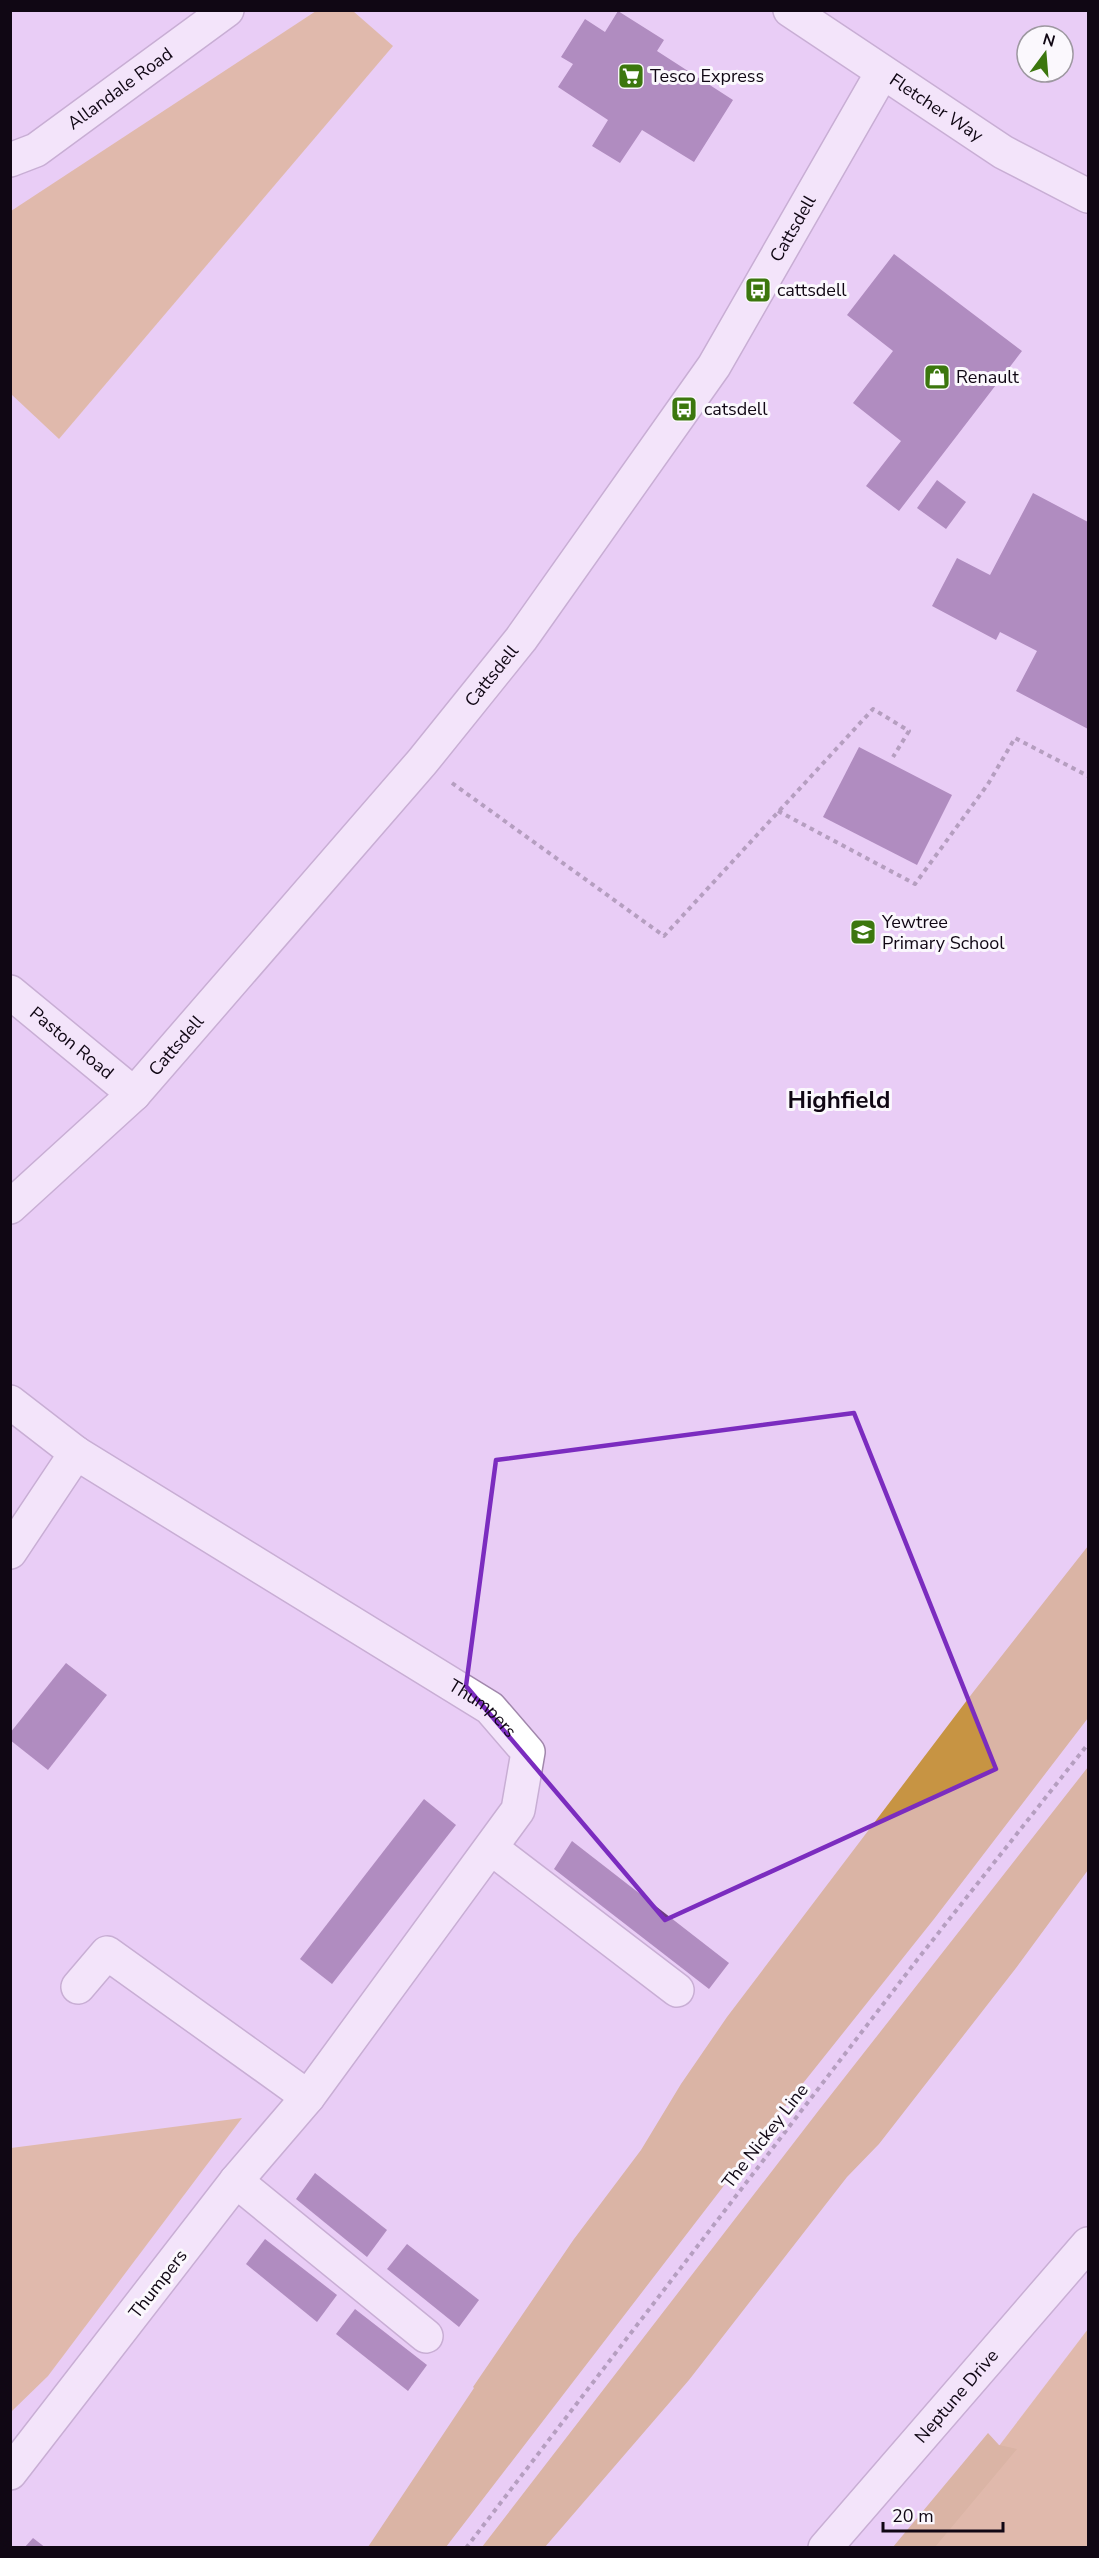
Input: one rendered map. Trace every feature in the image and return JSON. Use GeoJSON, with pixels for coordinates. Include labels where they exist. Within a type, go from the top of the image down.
{"type":"FeatureCollection","features":[{"type":"Feature","properties":{"kind":"street","name":"Allandale Road"},"geometry":{"type":"LineString","coordinates":[[10,160],[36,150],[227,10]]}},
{"type":"Feature","properties":{"kind":"street","name":"Fletcher Way"},"geometry":{"type":"LineString","coordinates":[[790,10],[1003,152],[1089,196]]}},
{"type":"Feature","properties":{"kind":"street","name":"Cattsdell"},"geometry":{"type":"LineString","coordinates":[[10,1207],[134,1094],[423,762],[521,639],[714,366],[882,73]]}},
{"type":"Feature","properties":{"kind":"street","name":"Paston Road"},"geometry":{"type":"LineString","coordinates":[[10,992],[134,1094]]}},
{"type":"Feature","properties":{"kind":"street","name":"Thumpers"},"geometry":{"type":"LineString","coordinates":[[10,1402],[76,1453],[490,1708],[528,1752],[518,1810],[308,2097],[236,2181],[10,2473]]}},
{"type":"Feature","properties":{"kind":"street"},"geometry":{"type":"LineString","coordinates":[[10,1552],[76,1453]]}},
{"type":"Feature","properties":{"kind":"street"},"geometry":{"type":"LineString","coordinates":[[490,1848],[677,1990]]}},
{"type":"Feature","properties":{"kind":"street"},"geometry":{"type":"LineString","coordinates":[[78,1988],[107,1953],[308,2097]]}},
{"type":"Feature","properties":{"kind":"street"},"geometry":{"type":"LineString","coordinates":[[236,2181],[426,2336]]}},
{"type":"Feature","properties":{"kind":"street","name":"Neptune Drive"},"geometry":{"type":"LineString","coordinates":[[825,2547],[1089,2244]]}},
{"type":"Feature","properties":{"kind":"path"},"geometry":{"type":"LineString","coordinates":[[423,762],[664,936],[873,709],[909,731],[893,757]]}},
{"type":"Feature","properties":{"kind":"path"},"geometry":{"type":"LineString","coordinates":[[778,811],[915,884],[988,784],[1016,738],[1089,776]]}},
{"type":"Feature","properties":{"kind":"path","name":"The Nickey Line"},"geometry":{"type":"LineString","coordinates":[[466,2547],[910,1969],[1089,1744]]}},
{"type":"Feature","properties":{"kind":"highlighted area"},"geometry":{"type":"Polygon","coordinates":[[[854,1413],[996,1769],[665,1920],[466,1686],[496,1460],[854,1413]]]}},
{"type":"Feature","properties":{"kind":"shaded area"},"geometry":{"type":"Polygon","coordinates":[[[316,11],[353,11],[393,46],[59,439],[11,394],[11,211],[316,11]]]}},
{"type":"Feature","properties":{"kind":"shaded area"},"geometry":{"type":"Polygon","coordinates":[[[1088,1546],[1088,1718],[934,1919],[796,2092],[446,2547],[368,2547],[574,2239],[641,2150],[681,2084],[727,2017],[974,1691],[1088,1546]]]}},
{"type":"Feature","properties":{"kind":"shaded area"},"geometry":{"type":"Polygon","coordinates":[[[1088,1767],[1088,1870],[1016,1968],[879,2144],[847,2177],[689,2380],[545,2547],[482,2547],[819,2110],[1088,1767]]]}},
{"type":"Feature","properties":{"kind":"shaded area"},"geometry":{"type":"Polygon","coordinates":[[[242,2118],[48,2376],[11,2412],[11,2148],[242,2118]]]}},
{"type":"Feature","properties":{"kind":"shaded area"},"geometry":{"type":"Polygon","coordinates":[[[1088,2329],[1088,2547],[922,2547],[1088,2329]]]}},
{"type":"Feature","properties":{"kind":"shaded area"},"geometry":{"type":"Polygon","coordinates":[[[988,2433],[999,2445],[1017,2449],[935,2547],[893,2547],[988,2433]]]}},
{"type":"Feature","properties":{"kind":"building","name":"Tesco Express"},"geometry":{"type":"Polygon","coordinates":[[[618,11],[664,40],[657,51],[733,100],[694,162],[642,130],[620,163],[592,146],[608,120],[558,87],[573,64],[561,57],[585,19],[605,32],[618,11]]]}},
{"type":"Feature","properties":{"kind":"building","name":"Renault"},"geometry":{"type":"Polygon","coordinates":[[[894,254],[1022,351],[899,511],[866,486],[901,441],[853,403],[893,351],[847,315],[894,254]]]}},
{"type":"Feature","properties":{"kind":"building"},"geometry":{"type":"Polygon","coordinates":[[[937,480],[966,502],[946,529],[917,508],[937,480]]]}},
{"type":"Feature","properties":{"kind":"building"},"geometry":{"type":"Polygon","coordinates":[[[1033,493],[1088,522],[1088,729],[1016,691],[1037,651],[1000,632],[996,640],[932,606],[957,558],[990,575],[1033,493]]]}},
{"type":"Feature","properties":{"kind":"building"},"geometry":{"type":"Polygon","coordinates":[[[859,747],[952,795],[917,865],[823,817],[859,747]]]}},
{"type":"Feature","properties":{"kind":"building"},"geometry":{"type":"Polygon","coordinates":[[[66,1663],[107,1695],[48,1770],[10,1740],[10,1733],[66,1663]]]}},
{"type":"Feature","properties":{"kind":"building"},"geometry":{"type":"Polygon","coordinates":[[[424,1799],[456,1825],[332,1984],[300,1959],[424,1799]]]}},
{"type":"Feature","properties":{"kind":"building"},"geometry":{"type":"Polygon","coordinates":[[[572,1841],[729,1963],[709,1989],[554,1869],[572,1841]]]}},
{"type":"Feature","properties":{"kind":"building"},"geometry":{"type":"Polygon","coordinates":[[[315,2173],[387,2230],[367,2257],[296,2199],[315,2173]]]}},
{"type":"Feature","properties":{"kind":"building"},"geometry":{"type":"Polygon","coordinates":[[[265,2239],[337,2295],[317,2322],[246,2264],[265,2239]]]}},
{"type":"Feature","properties":{"kind":"building"},"geometry":{"type":"Polygon","coordinates":[[[407,2244],[479,2300],[459,2327],[387,2269],[407,2244]]]}},
{"type":"Feature","properties":{"kind":"building"},"geometry":{"type":"Polygon","coordinates":[[[355,2309],[427,2365],[408,2391],[336,2334],[355,2309]]]}},
{"type":"Feature","properties":{"kind":"building"},"geometry":{"type":"Polygon","coordinates":[[[33,2538],[46,2548],[24,2548],[33,2538]]]}},
{"type":"Feature","properties":{"kind":"place","name":"Tesco Express"},"geometry":{"type":"Point","coordinates":[631,76]}},
{"type":"Feature","properties":{"kind":"place","name":"cattsdell"},"geometry":{"type":"Point","coordinates":[758,290]}},
{"type":"Feature","properties":{"kind":"place","name":"Renault"},"geometry":{"type":"Point","coordinates":[937,377]}},
{"type":"Feature","properties":{"kind":"place","name":"catsdell"},"geometry":{"type":"Point","coordinates":[684,409]}},
{"type":"Feature","properties":{"kind":"place","name":"Yewtree Primary School"},"geometry":{"type":"Point","coordinates":[863,932]}},
{"type":"Feature","properties":{"kind":"district","name":"Highfield"},"geometry":{"type":"Point","coordinates":[839,1100]}}]}
